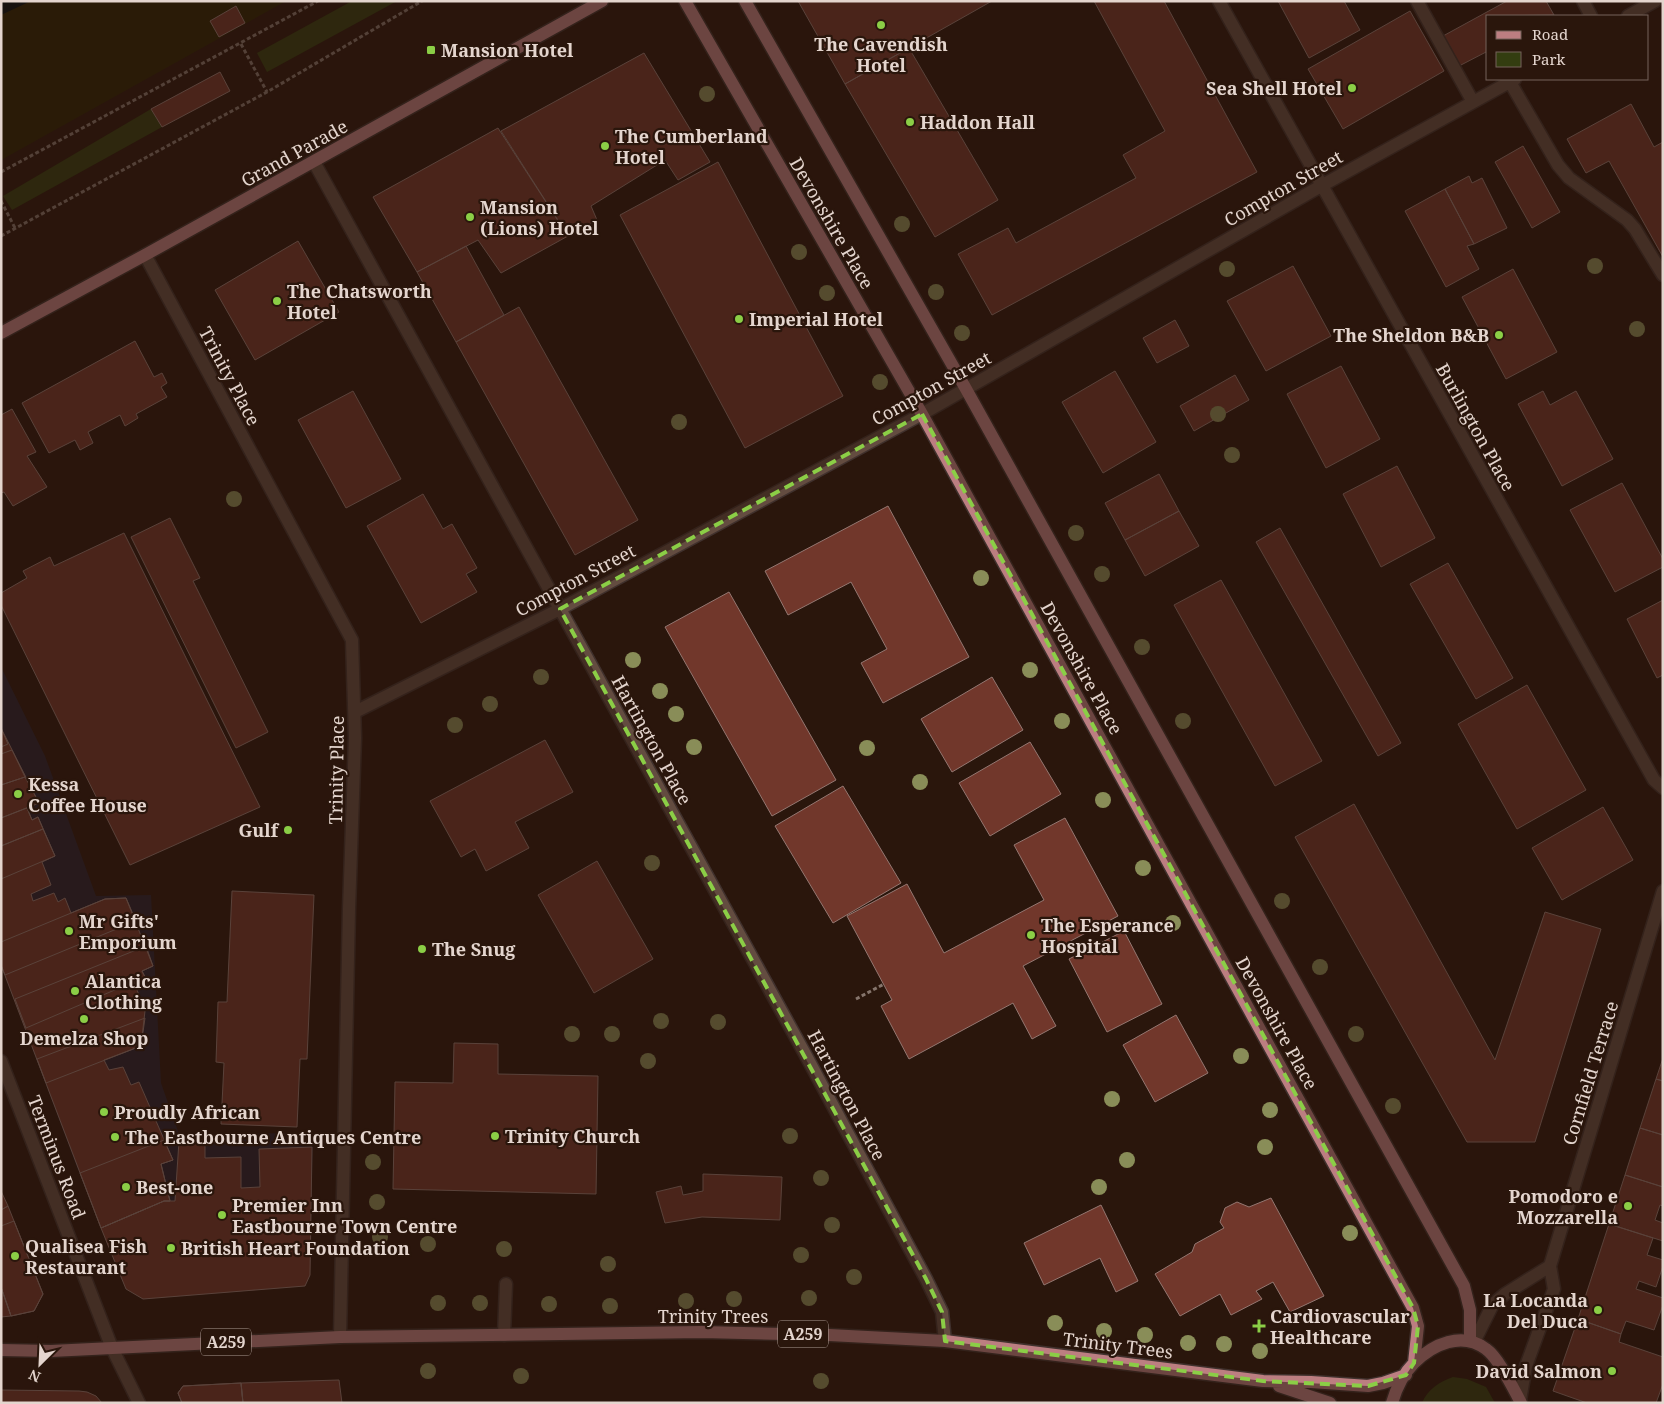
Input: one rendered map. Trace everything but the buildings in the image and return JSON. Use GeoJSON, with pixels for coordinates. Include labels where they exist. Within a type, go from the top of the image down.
{"type":"FeatureCollection","features":[{"type":"Feature","properties":{"kind":"main road","name":"Grand Parade"},"geometry":{"type":"LineString","coordinates":[[1,333],[314,162],[602,1]]}},
{"type":"Feature","properties":{"kind":"main road","name":"Devonshire Place"},"geometry":{"type":"LineString","coordinates":[[685,1],[922,414],[1413,1308],[1418,1326],[1414,1363]]}},
{"type":"Feature","properties":{"kind":"main road","name":"Devonshire Place"},"geometry":{"type":"LineString","coordinates":[[745,1],[966,389],[1464,1286],[1470,1310],[1472,1341]]}},
{"type":"Feature","properties":{"kind":"main road","name":"Trinity Trees"},"geometry":{"type":"LineString","coordinates":[[340,1337],[712,1333],[829,1335],[945,1341],[1263,1381],[1368,1386],[1383,1383],[1406,1374]]}},
{"type":"Feature","properties":{"kind":"main road","name":"A259"},"geometry":{"type":"LineString","coordinates":[[1,1350],[51,1351],[340,1337]]}},
{"type":"Feature","properties":{"kind":"main road"},"geometry":{"type":"LineString","coordinates":[[1392,1403],[1400,1382],[1414,1363],[1439,1345],[1454,1340],[1472,1341],[1487,1349],[1502,1368],[1520,1401]]}},
{"type":"Feature","properties":{"kind":"main road","name":"Trinity Trees"},"geometry":{"type":"LineString","coordinates":[[1263,1381],[1330,1403]]}},
{"type":"Feature","properties":{"kind":"street","name":"Burlington Place"},"geometry":{"type":"LineString","coordinates":[[1219,1],[1654,780],[1663,788]]}},
{"type":"Feature","properties":{"kind":"street"},"geometry":{"type":"LineString","coordinates":[[1417,1],[1473,102]]}},
{"type":"Feature","properties":{"kind":"street"},"geometry":{"type":"LineString","coordinates":[[1582,1],[1590,15]]}},
{"type":"Feature","properties":{"kind":"street"},"geometry":{"type":"LineString","coordinates":[[1630,15],[1655,1]]}},
{"type":"Feature","properties":{"kind":"street","name":"Compton Street"},"geometry":{"type":"LineString","coordinates":[[355,712],[560,609],[922,414],[1321,186],[1513,80]]}},
{"type":"Feature","properties":{"kind":"street"},"geometry":{"type":"LineString","coordinates":[[1513,80],[1558,165],[1569,178],[1627,220],[1635,229],[1663,275]]}},
{"type":"Feature","properties":{"kind":"street","name":"Hartington Place"},"geometry":{"type":"LineString","coordinates":[[314,162],[805,1054],[926,1279],[942,1312],[945,1341]]}},
{"type":"Feature","properties":{"kind":"street","name":"Trinity Place"},"geometry":{"type":"LineString","coordinates":[[145,255],[352,640],[355,712],[340,1337]]}},
{"type":"Feature","properties":{"kind":"street","name":"Cornfield Terrace"},"geometry":{"type":"LineString","coordinates":[[1520,1401],[1526,1366],[1554,1289],[1550,1266],[1663,891]]}},
{"type":"Feature","properties":{"kind":"street","name":"Terminus Road"},"geometry":{"type":"LineString","coordinates":[[1,1061],[112,1348],[139,1403]]}},
{"type":"Feature","properties":{"kind":"street"},"geometry":{"type":"LineString","coordinates":[[1472,1341],[1494,1304],[1505,1294],[1550,1266]]}},
{"type":"Feature","properties":{"kind":"street"},"geometry":{"type":"LineString","coordinates":[[504,1335],[506,1284]]}},
{"type":"Feature","properties":{"kind":"path"},"geometry":{"type":"LineString","coordinates":[[1,172],[318,1]]}},
{"type":"Feature","properties":{"kind":"path"},"geometry":{"type":"LineString","coordinates":[[1,236],[267,92],[422,1]]}},
{"type":"Feature","properties":{"kind":"path"},"geometry":{"type":"LineString","coordinates":[[241,44],[267,92]]}},
{"type":"Feature","properties":{"kind":"path"},"geometry":{"type":"LineString","coordinates":[[1,201],[15,228]]}},
{"type":"Feature","properties":{"kind":"path"},"geometry":{"type":"LineString","coordinates":[[856,999],[884,984]]}},
{"type":"Feature","properties":{"kind":"highlighted area"},"geometry":{"type":"Polygon","coordinates":[[[922,414],[1413,1308],[1418,1326],[1414,1363],[1406,1375],[1368,1386],[1263,1381],[945,1341],[942,1312],[926,1279],[560,609],[922,414]]]}},
{"type":"Feature","properties":{"kind":"shaded area"},"geometry":{"type":"Polygon","coordinates":[[[1,1],[31,1],[1,15],[1,1]]]}},
{"type":"Feature","properties":{"kind":"shaded area"},"geometry":{"type":"Polygon","coordinates":[[[1,667],[45,756],[96,896],[151,895],[161,1083],[179,1134],[313,1133],[310,1275],[305,1286],[143,1299],[126,1289],[77,1167],[1,965],[1,667]]]}},
{"type":"Feature","properties":{"kind":"green space"},"geometry":{"type":"Polygon","coordinates":[[[352,1],[397,1],[267,72],[257,53],[352,1]]]}},
{"type":"Feature","properties":{"kind":"green space"},"geometry":{"type":"Polygon","coordinates":[[[151,109],[162,127],[12,210],[3,196],[151,109]]]}},
{"type":"Feature","properties":{"kind":"green space"},"geometry":{"type":"Polygon","coordinates":[[[1453,1377],[1467,1379],[1486,1387],[1495,1403],[1422,1403],[1427,1394],[1435,1387],[1453,1377]]]}},
{"type":"Feature","properties":{"kind":"sand"},"geometry":{"type":"Polygon","coordinates":[[[1,1],[286,1],[1,160],[1,1]]]}},
{"type":"Feature","properties":{"kind":"place","name":"The Cavendish Hotel"},"geometry":{"type":"Point","coordinates":[881,25]}},
{"type":"Feature","properties":{"kind":"place","name":"Mansion Hotel"},"geometry":{"type":"Point","coordinates":[431,50]}},
{"type":"Feature","properties":{"kind":"place","name":"Sea Shell Hotel"},"geometry":{"type":"Point","coordinates":[1352,88]}},
{"type":"Feature","properties":{"kind":"place","name":"Haddon Hall"},"geometry":{"type":"Point","coordinates":[910,122]}},
{"type":"Feature","properties":{"kind":"place","name":"The Cumberland Hotel"},"geometry":{"type":"Point","coordinates":[605,146]}},
{"type":"Feature","properties":{"kind":"place","name":"Mansion (Lions) Hotel"},"geometry":{"type":"Point","coordinates":[470,217]}},
{"type":"Feature","properties":{"kind":"place","name":"The Chatsworth Hotel"},"geometry":{"type":"Point","coordinates":[277,301]}},
{"type":"Feature","properties":{"kind":"place","name":"Imperial Hotel"},"geometry":{"type":"Point","coordinates":[739,319]}},
{"type":"Feature","properties":{"kind":"place","name":"The Sheldon B&B"},"geometry":{"type":"Point","coordinates":[1499,335]}},
{"type":"Feature","properties":{"kind":"place","name":"Kessa Coffee House"},"geometry":{"type":"Point","coordinates":[18,794]}},
{"type":"Feature","properties":{"kind":"place","name":"Gulf"},"geometry":{"type":"Point","coordinates":[288,830]}},
{"type":"Feature","properties":{"kind":"place","name":"Mr Gifts' Emporium"},"geometry":{"type":"Point","coordinates":[69,931]}},
{"type":"Feature","properties":{"kind":"place","name":"The Esperance Hospital"},"geometry":{"type":"Point","coordinates":[1031,935]}},
{"type":"Feature","properties":{"kind":"place","name":"The Snug"},"geometry":{"type":"Point","coordinates":[422,949]}},
{"type":"Feature","properties":{"kind":"place","name":"Alantica Clothing"},"geometry":{"type":"Point","coordinates":[75,991]}},
{"type":"Feature","properties":{"kind":"place","name":"Demelza Shop"},"geometry":{"type":"Point","coordinates":[84,1019]}},
{"type":"Feature","properties":{"kind":"place","name":"Proudly African"},"geometry":{"type":"Point","coordinates":[104,1112]}},
{"type":"Feature","properties":{"kind":"place","name":"Trinity Church"},"geometry":{"type":"Point","coordinates":[495,1136]}},
{"type":"Feature","properties":{"kind":"place","name":"The Eastbourne Antiques Centre"},"geometry":{"type":"Point","coordinates":[115,1137]}},
{"type":"Feature","properties":{"kind":"place","name":"Best-one"},"geometry":{"type":"Point","coordinates":[126,1187]}},
{"type":"Feature","properties":{"kind":"place","name":"Pomodoro e Mozzarella"},"geometry":{"type":"Point","coordinates":[1628,1206]}},
{"type":"Feature","properties":{"kind":"place","name":"Premier Inn Eastbourne Town Centre"},"geometry":{"type":"Point","coordinates":[222,1215]}},
{"type":"Feature","properties":{"kind":"place","name":"British Heart Foundation"},"geometry":{"type":"Point","coordinates":[171,1248]}},
{"type":"Feature","properties":{"kind":"place","name":"Qualisea Fish Restaurant"},"geometry":{"type":"Point","coordinates":[15,1256]}},
{"type":"Feature","properties":{"kind":"place","name":"La Locanda Del Duca"},"geometry":{"type":"Point","coordinates":[1598,1310]}},
{"type":"Feature","properties":{"kind":"place","name":"Cardiovascular Healthcare"},"geometry":{"type":"Point","coordinates":[1259,1326]}},
{"type":"Feature","properties":{"kind":"place","name":"David Salmon"},"geometry":{"type":"Point","coordinates":[1612,1371]}}]}
